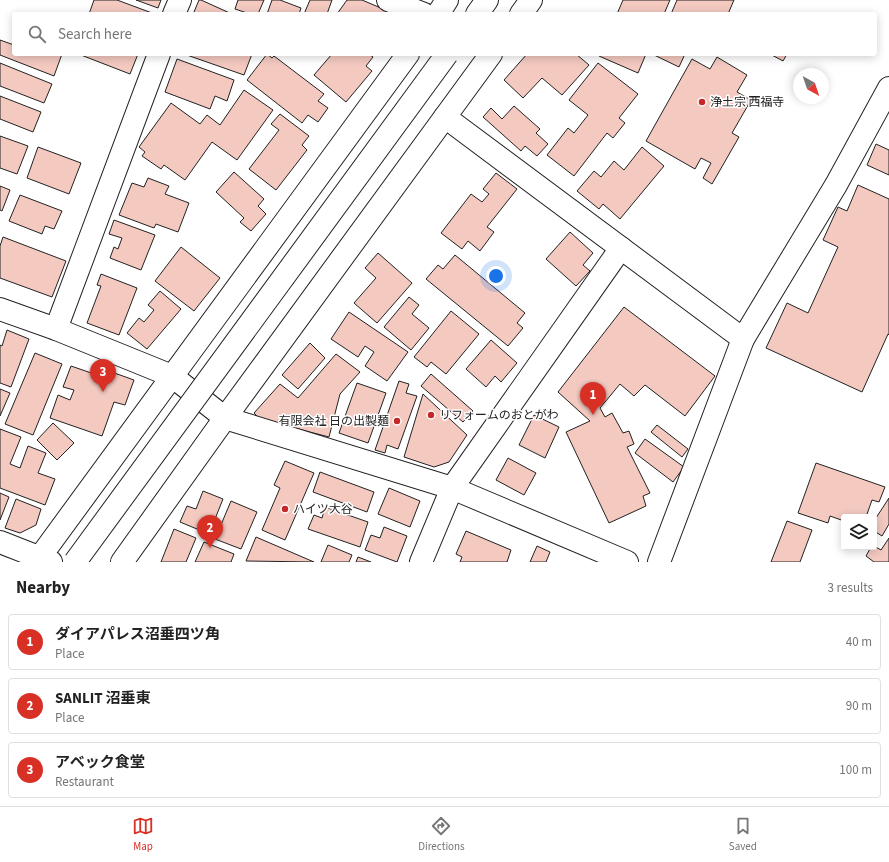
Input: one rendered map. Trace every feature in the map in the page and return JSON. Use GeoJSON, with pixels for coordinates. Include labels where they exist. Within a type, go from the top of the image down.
{"type":"FeatureCollection","features":[{"type":"Feature","properties":{"kind":"street"},"geometry":{"type":"LineString","coordinates":[[175,12],[180,0]]}},
{"type":"Feature","properties":{"kind":"street"},"geometry":{"type":"LineString","coordinates":[[388,0],[419,12]]}},
{"type":"Feature","properties":{"kind":"street"},"geometry":{"type":"LineString","coordinates":[[439,12],[447,0]]}},
{"type":"Feature","properties":{"kind":"street"},"geometry":{"type":"LineString","coordinates":[[478,12],[487,0]]}},
{"type":"Feature","properties":{"kind":"street"},"geometry":{"type":"LineString","coordinates":[[522,12],[531,0]]}},
{"type":"Feature","properties":{"kind":"street"},"geometry":{"type":"LineString","coordinates":[[56,329],[158,56]]}},
{"type":"Feature","properties":{"kind":"street"},"geometry":{"type":"LineString","coordinates":[[0,542],[45,560],[172,376],[407,56]]}},
{"type":"Feature","properties":{"kind":"street"},"geometry":{"type":"LineString","coordinates":[[76,562],[446,56]]}},
{"type":"Feature","properties":{"kind":"street"},"geometry":{"type":"LineString","coordinates":[[122,562],[225,418],[490,56]]}},
{"type":"Feature","properties":{"kind":"street"},"geometry":{"type":"LineString","coordinates":[[659,562],[743,339],[836,185],[889,88]]}},
{"type":"Feature","properties":{"kind":"street"},"geometry":{"type":"LineString","coordinates":[[445,117],[743,339]]}},
{"type":"Feature","properties":{"kind":"street"},"geometry":{"type":"LineString","coordinates":[[421,562],[452,488],[621,248]]}},
{"type":"Feature","properties":{"kind":"street"},"geometry":{"type":"LineString","coordinates":[[0,309],[56,329],[172,376],[225,418],[452,488],[627,562]]}},
{"type":"Feature","properties":{"kind":"building"},"geometry":{"type":"Polygon","coordinates":[[[94,0],[117,0],[149,12],[90,12],[94,0]]]}},
{"type":"Feature","properties":{"kind":"building"},"geometry":{"type":"Polygon","coordinates":[[[136,0],[161,0],[158,8],[136,0]]]}},
{"type":"Feature","properties":{"kind":"building"},"geometry":{"type":"Polygon","coordinates":[[[199,0],[201,0],[228,12],[194,12],[199,0]]]}},
{"type":"Feature","properties":{"kind":"building"},"geometry":{"type":"Polygon","coordinates":[[[238,0],[264,0],[259,12],[244,12],[235,9],[238,0]]]}},
{"type":"Feature","properties":{"kind":"building"},"geometry":{"type":"Polygon","coordinates":[[[272,0],[280,0],[301,8],[300,12],[268,12],[272,0]]]}},
{"type":"Feature","properties":{"kind":"building"},"geometry":{"type":"Polygon","coordinates":[[[310,0],[332,0],[328,12],[305,12],[310,0]]]}},
{"type":"Feature","properties":{"kind":"building"},"geometry":{"type":"Polygon","coordinates":[[[347,0],[362,0],[390,12],[338,12],[347,0]]]}},
{"type":"Feature","properties":{"kind":"building"},"geometry":{"type":"Polygon","coordinates":[[[623,0],[670,0],[665,12],[618,12],[623,0]]]}},
{"type":"Feature","properties":{"kind":"building"},"geometry":{"type":"Polygon","coordinates":[[[677,0],[734,0],[729,12],[672,12],[677,0]]]}},
{"type":"Feature","properties":{"kind":"building"},"geometry":{"type":"Polygon","coordinates":[[[0,40],[12,44],[12,56],[61,56],[54,76],[0,55],[0,40]]]}},
{"type":"Feature","properties":{"kind":"building"},"geometry":{"type":"Polygon","coordinates":[[[84,56],[137,56],[130,74],[84,56]]]}},
{"type":"Feature","properties":{"kind":"building"},"geometry":{"type":"Polygon","coordinates":[[[190,56],[251,56],[244,75],[190,56]]]}},
{"type":"Feature","properties":{"kind":"building"},"geometry":{"type":"Polygon","coordinates":[[[265,56],[272,58],[274,56],[324,94],[318,101],[328,108],[318,122],[308,115],[302,123],[247,80],[265,56]]]}},
{"type":"Feature","properties":{"kind":"building"},"geometry":{"type":"Polygon","coordinates":[[[330,56],[373,57],[366,66],[372,71],[346,102],[314,75],[330,56]]]}},
{"type":"Feature","properties":{"kind":"building"},"geometry":{"type":"Polygon","coordinates":[[[525,56],[578,56],[589,65],[562,95],[542,78],[523,98],[504,80],[525,56]]]}},
{"type":"Feature","properties":{"kind":"building"},"geometry":{"type":"Polygon","coordinates":[[[599,56],[645,56],[638,73],[599,56]]]}},
{"type":"Feature","properties":{"kind":"building"},"geometry":{"type":"Polygon","coordinates":[[[656,56],[684,56],[679,67],[656,56]]]}},
{"type":"Feature","properties":{"kind":"building"},"geometry":{"type":"Polygon","coordinates":[[[774,56],[786,56],[783,61],[774,56]]]}},
{"type":"Feature","properties":{"kind":"building"},"geometry":{"type":"Polygon","coordinates":[[[717,57],[747,75],[737,92],[751,100],[732,133],[739,137],[712,184],[703,178],[711,163],[701,158],[695,169],[646,141],[692,59],[710,69],[717,57]]]}},
{"type":"Feature","properties":{"kind":"building"},"geometry":{"type":"Polygon","coordinates":[[[177,59],[234,80],[227,101],[215,96],[210,109],[165,92],[177,59]]]}},
{"type":"Feature","properties":{"kind":"building"},"geometry":{"type":"Polygon","coordinates":[[[0,63],[52,84],[44,103],[0,86],[0,63]]]}},
{"type":"Feature","properties":{"kind":"building"},"geometry":{"type":"Polygon","coordinates":[[[598,63],[638,94],[619,118],[625,123],[613,138],[607,133],[574,176],[547,155],[568,128],[574,133],[588,115],[569,100],[598,63]]]}},
{"type":"Feature","properties":{"kind":"building"},"geometry":{"type":"Polygon","coordinates":[[[244,90],[273,110],[237,160],[212,142],[185,180],[164,165],[161,169],[142,156],[145,152],[139,147],[171,103],[200,124],[207,115],[220,125],[244,90]]]}},
{"type":"Feature","properties":{"kind":"building"},"geometry":{"type":"Polygon","coordinates":[[[0,96],[41,112],[33,132],[0,119],[0,96]]]}},
{"type":"Feature","properties":{"kind":"building"},"geometry":{"type":"Polygon","coordinates":[[[514,106],[540,129],[536,133],[548,144],[537,156],[525,146],[521,151],[483,117],[491,108],[502,119],[514,106]]]}},
{"type":"Feature","properties":{"kind":"building"},"geometry":{"type":"Polygon","coordinates":[[[280,114],[309,136],[302,145],[307,150],[276,190],[249,169],[279,130],[271,124],[280,114]]]}},
{"type":"Feature","properties":{"kind":"building"},"geometry":{"type":"Polygon","coordinates":[[[0,136],[28,146],[17,174],[0,168],[0,136]]]}},
{"type":"Feature","properties":{"kind":"building"},"geometry":{"type":"Polygon","coordinates":[[[876,144],[889,150],[889,175],[867,165],[876,144]]]}},
{"type":"Feature","properties":{"kind":"building"},"geometry":{"type":"Polygon","coordinates":[[[38,147],[81,163],[69,194],[27,178],[38,147]]]}},
{"type":"Feature","properties":{"kind":"building"},"geometry":{"type":"Polygon","coordinates":[[[642,147],[664,166],[620,219],[603,204],[599,209],[577,191],[594,171],[601,177],[614,161],[624,170],[642,147]]]}},
{"type":"Feature","properties":{"kind":"building"},"geometry":{"type":"Polygon","coordinates":[[[234,172],[264,199],[258,206],[266,214],[251,231],[240,222],[244,218],[216,192],[234,172]]]}},
{"type":"Feature","properties":{"kind":"building"},"geometry":{"type":"Polygon","coordinates":[[[496,173],[517,189],[487,227],[494,232],[480,251],[468,241],[462,249],[441,233],[471,194],[482,202],[489,194],[483,189],[496,173]]]}},
{"type":"Feature","properties":{"kind":"building"},"geometry":{"type":"Polygon","coordinates":[[[148,178],[169,186],[165,194],[189,203],[178,232],[156,224],[154,228],[119,215],[132,183],[144,187],[148,178]]]}},
{"type":"Feature","properties":{"kind":"building"},"geometry":{"type":"Polygon","coordinates":[[[858,185],[889,199],[889,335],[888,334],[862,392],[766,348],[787,303],[808,313],[838,247],[823,240],[838,207],[847,211],[858,185]]]}},
{"type":"Feature","properties":{"kind":"building"},"geometry":{"type":"Polygon","coordinates":[[[0,186],[10,190],[2,211],[0,210],[0,186]]]}},
{"type":"Feature","properties":{"kind":"building"},"geometry":{"type":"Polygon","coordinates":[[[20,195],[62,211],[54,229],[45,226],[42,234],[9,221],[20,195]]]}},
{"type":"Feature","properties":{"kind":"building"},"geometry":{"type":"Polygon","coordinates":[[[114,220],[155,235],[141,270],[110,258],[114,247],[118,249],[122,238],[109,234],[114,220]]]}},
{"type":"Feature","properties":{"kind":"building"},"geometry":{"type":"Polygon","coordinates":[[[570,232],[593,253],[583,265],[590,271],[576,286],[546,259],[570,232]]]}},
{"type":"Feature","properties":{"kind":"building"},"geometry":{"type":"Polygon","coordinates":[[[3,237],[66,261],[52,297],[0,278],[0,246],[3,237]]]}},
{"type":"Feature","properties":{"kind":"building"},"geometry":{"type":"Polygon","coordinates":[[[181,247],[220,278],[194,311],[155,281],[181,247]]]}},
{"type":"Feature","properties":{"kind":"building"},"geometry":{"type":"Polygon","coordinates":[[[378,253],[412,283],[377,323],[354,303],[376,278],[365,268],[378,253]]]}},
{"type":"Feature","properties":{"kind":"building"},"geometry":{"type":"Polygon","coordinates":[[[455,255],[525,313],[517,323],[523,328],[508,346],[426,279],[438,265],[443,269],[455,255]]]}},
{"type":"Feature","properties":{"kind":"building"},"geometry":{"type":"Polygon","coordinates":[[[101,274],[137,288],[119,335],[87,323],[101,286],[97,285],[101,274]]]}},
{"type":"Feature","properties":{"kind":"building"},"geometry":{"type":"Polygon","coordinates":[[[160,291],[181,309],[147,349],[127,333],[139,318],[144,322],[154,310],[148,305],[160,291]]]}},
{"type":"Feature","properties":{"kind":"building"},"geometry":{"type":"Polygon","coordinates":[[[409,297],[419,305],[412,314],[429,328],[411,350],[384,327],[409,297]]]}},
{"type":"Feature","properties":{"kind":"building"},"geometry":{"type":"Polygon","coordinates":[[[624,307],[715,376],[685,416],[645,385],[634,396],[620,384],[600,408],[605,417],[612,413],[623,433],[629,431],[634,444],[627,447],[650,493],[643,496],[646,506],[609,523],[566,432],[590,421],[558,392],[624,307]]]}},
{"type":"Feature","properties":{"kind":"building"},"geometry":{"type":"Polygon","coordinates":[[[451,311],[479,334],[446,374],[431,362],[427,367],[414,357],[451,311]]]}},
{"type":"Feature","properties":{"kind":"building"},"geometry":{"type":"Polygon","coordinates":[[[349,312],[408,352],[387,381],[365,366],[374,352],[365,346],[358,357],[331,339],[349,312]]]}},
{"type":"Feature","properties":{"kind":"building"},"geometry":{"type":"Polygon","coordinates":[[[7,330],[29,339],[11,387],[0,383],[0,345],[2,346],[7,330]]]}},
{"type":"Feature","properties":{"kind":"building"},"geometry":{"type":"Polygon","coordinates":[[[491,340],[517,363],[501,382],[495,376],[486,387],[466,369],[491,340]]]}},
{"type":"Feature","properties":{"kind":"building"},"geometry":{"type":"Polygon","coordinates":[[[310,343],[325,358],[298,389],[282,375],[310,343]]]}},
{"type":"Feature","properties":{"kind":"building"},"geometry":{"type":"Polygon","coordinates":[[[35,353],[62,364],[33,435],[5,424],[35,353]]]}},
{"type":"Feature","properties":{"kind":"building"},"geometry":{"type":"Polygon","coordinates":[[[336,354],[360,372],[340,394],[329,437],[260,419],[254,413],[280,384],[298,398],[336,354]]]}},
{"type":"Feature","properties":{"kind":"building"},"geometry":{"type":"Polygon","coordinates":[[[71,366],[103,377],[106,370],[134,380],[125,405],[114,402],[102,436],[50,418],[58,395],[70,400],[74,390],[63,387],[71,366]]]}},
{"type":"Feature","properties":{"kind":"building"},"geometry":{"type":"Polygon","coordinates":[[[431,374],[473,411],[463,422],[421,386],[431,374]]]}},
{"type":"Feature","properties":{"kind":"building","name":"有限会社 日の出製麺"},"geometry":{"type":"Polygon","coordinates":[[[399,381],[409,384],[406,393],[417,396],[398,449],[387,445],[385,453],[375,450],[399,381]]]}},
{"type":"Feature","properties":{"kind":"building"},"geometry":{"type":"Polygon","coordinates":[[[357,383],[386,393],[368,443],[339,433],[357,383]]]}},
{"type":"Feature","properties":{"kind":"building"},"geometry":{"type":"Polygon","coordinates":[[[0,389],[10,393],[0,416],[0,389]]]}},
{"type":"Feature","properties":{"kind":"building","name":"リフォームのおとがわ"},"geometry":{"type":"Polygon","coordinates":[[[423,394],[467,435],[449,462],[434,467],[404,457],[423,394]]]}},
{"type":"Feature","properties":{"kind":"building"},"geometry":{"type":"Polygon","coordinates":[[[534,415],[559,427],[545,458],[519,445],[534,415]]]}},
{"type":"Feature","properties":{"kind":"building"},"geometry":{"type":"Polygon","coordinates":[[[53,423],[74,443],[57,460],[37,440],[53,423]]]}},
{"type":"Feature","properties":{"kind":"building"},"geometry":{"type":"Polygon","coordinates":[[[657,425],[688,449],[682,457],[651,432],[657,425]]]}},
{"type":"Feature","properties":{"kind":"building"},"geometry":{"type":"Polygon","coordinates":[[[0,429],[21,437],[10,464],[20,468],[28,446],[46,453],[38,473],[55,479],[45,505],[0,488],[0,429]]]}},
{"type":"Feature","properties":{"kind":"building"},"geometry":{"type":"Polygon","coordinates":[[[645,439],[684,467],[673,482],[635,453],[645,439]]]}},
{"type":"Feature","properties":{"kind":"building"},"geometry":{"type":"Polygon","coordinates":[[[508,458],[536,473],[524,495],[496,480],[508,458]]]}},
{"type":"Feature","properties":{"kind":"building","name":"ハイツ大谷"},"geometry":{"type":"Polygon","coordinates":[[[285,461],[314,473],[285,540],[262,530],[280,488],[274,485],[285,461]]]}},
{"type":"Feature","properties":{"kind":"building"},"geometry":{"type":"Polygon","coordinates":[[[816,463],[885,487],[879,502],[872,500],[867,514],[841,514],[841,520],[830,516],[828,523],[798,513],[816,463]]]}},
{"type":"Feature","properties":{"kind":"building"},"geometry":{"type":"Polygon","coordinates":[[[320,472],[374,492],[367,512],[313,492],[320,472]]]}},
{"type":"Feature","properties":{"kind":"building"},"geometry":{"type":"Polygon","coordinates":[[[389,488],[420,501],[410,527],[378,514],[389,488]]]}},
{"type":"Feature","properties":{"kind":"building"},"geometry":{"type":"Polygon","coordinates":[[[203,491],[223,499],[209,534],[180,522],[187,506],[196,509],[203,491]]]}},
{"type":"Feature","properties":{"kind":"building"},"geometry":{"type":"Polygon","coordinates":[[[0,493],[9,497],[0,520],[0,493]]]}},
{"type":"Feature","properties":{"kind":"building"},"geometry":{"type":"Polygon","coordinates":[[[889,498],[889,524],[882,536],[877,533],[877,516],[889,498]]]}},
{"type":"Feature","properties":{"kind":"building"},"geometry":{"type":"Polygon","coordinates":[[[16,499],[41,509],[36,525],[20,533],[5,528],[16,499]]]}},
{"type":"Feature","properties":{"kind":"building"},"geometry":{"type":"Polygon","coordinates":[[[231,501],[257,512],[241,549],[215,539],[231,501]]]}},
{"type":"Feature","properties":{"kind":"building"},"geometry":{"type":"Polygon","coordinates":[[[325,507],[368,522],[360,547],[308,529],[314,515],[322,518],[325,507]]]}},
{"type":"Feature","properties":{"kind":"building"},"geometry":{"type":"Polygon","coordinates":[[[787,521],[812,530],[800,562],[771,562],[787,521]]]}},
{"type":"Feature","properties":{"kind":"building"},"geometry":{"type":"Polygon","coordinates":[[[384,527],[407,536],[397,562],[365,550],[371,535],[380,538],[384,527]]]}},
{"type":"Feature","properties":{"kind":"building"},"geometry":{"type":"Polygon","coordinates":[[[174,529],[196,538],[186,562],[161,562],[174,529]]]}},
{"type":"Feature","properties":{"kind":"building"},"geometry":{"type":"Polygon","coordinates":[[[466,531],[511,550],[507,562],[460,562],[462,557],[456,554],[466,531]]]}},
{"type":"Feature","properties":{"kind":"building"},"geometry":{"type":"Polygon","coordinates":[[[256,537],[314,562],[246,561],[256,537]]]}},
{"type":"Feature","properties":{"kind":"building"},"geometry":{"type":"Polygon","coordinates":[[[889,538],[889,562],[874,562],[866,556],[869,550],[877,550],[877,548],[881,550],[889,538]]]}},
{"type":"Feature","properties":{"kind":"building"},"geometry":{"type":"Polygon","coordinates":[[[204,542],[234,554],[231,562],[195,562],[204,542]]]}},
{"type":"Feature","properties":{"kind":"building"},"geometry":{"type":"Polygon","coordinates":[[[328,545],[352,555],[349,562],[321,562],[328,545]]]}},
{"type":"Feature","properties":{"kind":"building"},"geometry":{"type":"Polygon","coordinates":[[[537,546],[550,552],[546,562],[530,562],[537,546]]]}},
{"type":"Feature","properties":{"kind":"building"},"geometry":{"type":"Polygon","coordinates":[[[358,557],[371,562],[356,562],[358,557]]]}},
{"type":"Feature","properties":{"kind":"place","name":"浄土宗 西福寺"},"geometry":{"type":"Point","coordinates":[702,102]}},
{"type":"Feature","properties":{"kind":"place","name":"アベック食堂"},"geometry":{"type":"Point","coordinates":[103,392]}},
{"type":"Feature","properties":{"kind":"place","name":"リフォームのおとがわ"},"geometry":{"type":"Point","coordinates":[431,415]}},
{"type":"Feature","properties":{"kind":"place","name":"ダイアパレス沼垂四ツ角"},"geometry":{"type":"Point","coordinates":[593,415]}},
{"type":"Feature","properties":{"kind":"place","name":"有限会社 日の出製麺"},"geometry":{"type":"Point","coordinates":[397,421]}},
{"type":"Feature","properties":{"kind":"place","name":"ハイツ大谷"},"geometry":{"type":"Point","coordinates":[285,509]}},
{"type":"Feature","properties":{"kind":"place","name":"SANLIT 沼垂東"},"geometry":{"type":"Point","coordinates":[210,548]}}]}
